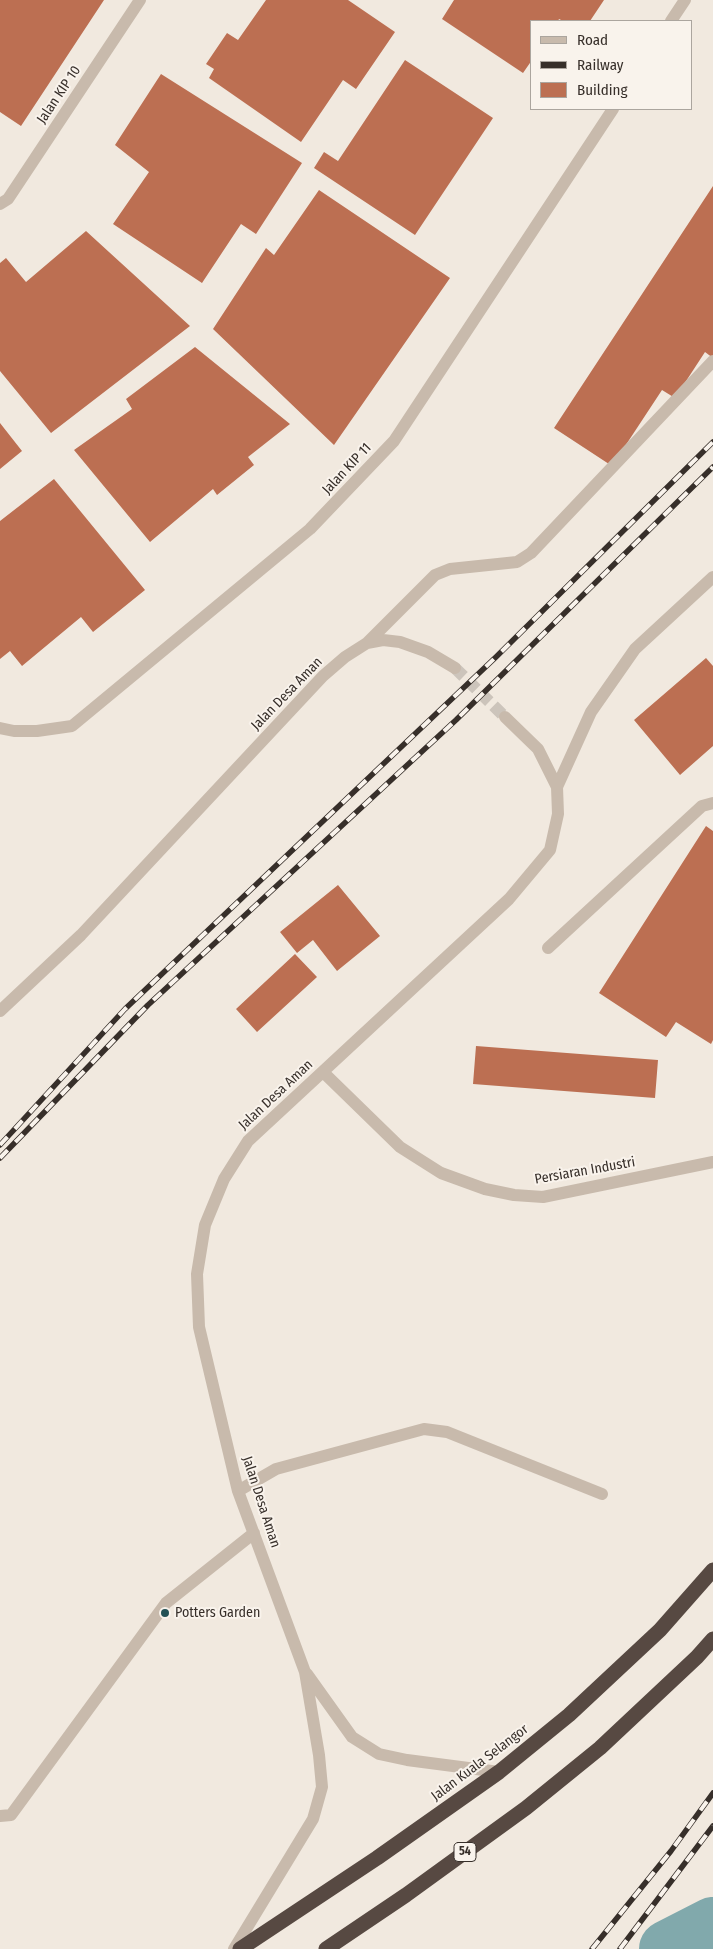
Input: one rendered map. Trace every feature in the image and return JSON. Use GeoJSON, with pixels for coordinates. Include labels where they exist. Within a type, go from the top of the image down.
{"type":"FeatureCollection","features":[{"type":"Feature","properties":{"kind":"highway","name":"Jalan Kuala Selangor"},"geometry":{"type":"LineString","coordinates":[[240,1949],[377,1858],[499,1772],[569,1715],[653,1636],[713,1570]]}},
{"type":"Feature","properties":{"kind":"highway","name":"54"},"geometry":{"type":"LineString","coordinates":[[326,1949],[406,1895],[540,1796],[600,1748],[697,1657],[713,1639]]}},
{"type":"Feature","properties":{"kind":"street","name":"Jalan KIP 10"},"geometry":{"type":"LineString","coordinates":[[3,198],[140,0]]}},
{"type":"Feature","properties":{"kind":"street"},"geometry":{"type":"LineString","coordinates":[[672,20],[685,0]]}},
{"type":"Feature","properties":{"kind":"street","name":"Jalan KIP 11"},"geometry":{"type":"LineString","coordinates":[[0,728],[37,732],[72,726],[310,529],[394,441],[612,110]]}},
{"type":"Feature","properties":{"kind":"street"},"geometry":{"type":"LineString","coordinates":[[368,643],[435,575],[450,569],[516,562],[530,553],[713,360]]}},
{"type":"Feature","properties":{"kind":"street"},"geometry":{"type":"LineString","coordinates":[[557,787],[591,712],[635,649],[713,577]]}},
{"type":"Feature","properties":{"kind":"street","name":"Jalan Desa Aman"},"geometry":{"type":"LineString","coordinates":[[0,1011],[81,934],[323,676],[345,657],[368,643],[383,640],[400,642],[428,652],[455,668]]}},
{"type":"Feature","properties":{"kind":"street","name":"Jalan Desa Aman"},"geometry":{"type":"LineString","coordinates":[[234,1949],[313,1819],[322,1787],[319,1755],[305,1672],[238,1491],[199,1327],[196,1274],[205,1226],[224,1179],[248,1141],[509,899],[550,850],[558,814],[557,787],[538,749],[505,717]]}},
{"type":"Feature","properties":{"kind":"street"},"geometry":{"type":"LineString","coordinates":[[548,948],[702,806],[713,803]]}},
{"type":"Feature","properties":{"kind":"street","name":"Persiaran Industri"},"geometry":{"type":"LineString","coordinates":[[323,1072],[400,1147],[441,1173],[485,1189],[514,1196],[543,1197],[713,1162]]}},
{"type":"Feature","properties":{"kind":"street"},"geometry":{"type":"LineString","coordinates":[[238,1491],[276,1469],[424,1429],[447,1432],[602,1494]]}},
{"type":"Feature","properties":{"kind":"street"},"geometry":{"type":"LineString","coordinates":[[0,1816],[11,1815],[166,1603],[254,1533]]}},
{"type":"Feature","properties":{"kind":"street","name":"Jalan Desa Aman"},"geometry":{"type":"LineString","coordinates":[[305,1672],[352,1737],[379,1754],[407,1760],[499,1772]]}},
{"type":"Feature","properties":{"kind":"building"},"geometry":{"type":"Polygon","coordinates":[[[0,0],[104,0],[21,126],[0,112],[0,0]]]}},
{"type":"Feature","properties":{"kind":"building"},"geometry":{"type":"Polygon","coordinates":[[[266,0],[348,0],[395,32],[356,89],[343,80],[301,142],[209,78],[214,69],[206,64],[227,33],[238,40],[266,0]]]}},
{"type":"Feature","properties":{"kind":"building"},"geometry":{"type":"Polygon","coordinates":[[[454,0],[604,0],[591,20],[530,20],[530,63],[523,73],[442,19],[454,0]]]}},
{"type":"Feature","properties":{"kind":"building"},"geometry":{"type":"Polygon","coordinates":[[[405,60],[493,118],[415,235],[314,168],[324,152],[338,161],[405,60]]]}},
{"type":"Feature","properties":{"kind":"building"},"geometry":{"type":"Polygon","coordinates":[[[161,74],[302,163],[256,234],[241,224],[202,283],[113,224],[149,172],[115,145],[161,74]]]}},
{"type":"Feature","properties":{"kind":"building"},"geometry":{"type":"Polygon","coordinates":[[[713,186],[713,358],[705,352],[675,398],[662,390],[612,466],[554,428],[713,186]]]}},
{"type":"Feature","properties":{"kind":"building"},"geometry":{"type":"Polygon","coordinates":[[[319,190],[450,278],[334,445],[213,329],[266,248],[274,255],[319,190]]]}},
{"type":"Feature","properties":{"kind":"building"},"geometry":{"type":"Polygon","coordinates":[[[86,231],[190,326],[51,433],[0,371],[0,263],[6,258],[26,282],[86,231]]]}},
{"type":"Feature","properties":{"kind":"building"},"geometry":{"type":"Polygon","coordinates":[[[195,347],[290,424],[248,457],[254,465],[217,495],[213,489],[150,542],[74,450],[132,409],[126,399],[195,347]]]}},
{"type":"Feature","properties":{"kind":"building"},"geometry":{"type":"Polygon","coordinates":[[[0,423],[22,451],[0,469],[0,423]]]}},
{"type":"Feature","properties":{"kind":"building"},"geometry":{"type":"Polygon","coordinates":[[[54,479],[145,590],[93,632],[81,617],[22,666],[10,651],[0,659],[0,521],[54,479]]]}},
{"type":"Feature","properties":{"kind":"building"},"geometry":{"type":"Polygon","coordinates":[[[706,658],[713,666],[713,746],[680,775],[634,720],[706,658]]]}},
{"type":"Feature","properties":{"kind":"building"},"geometry":{"type":"Polygon","coordinates":[[[706,826],[713,831],[713,1040],[711,1044],[676,1022],[666,1037],[599,993],[706,826]]]}},
{"type":"Feature","properties":{"kind":"building"},"geometry":{"type":"Polygon","coordinates":[[[338,885],[380,936],[337,971],[313,940],[297,953],[280,932],[338,885]]]}},
{"type":"Feature","properties":{"kind":"building"},"geometry":{"type":"Polygon","coordinates":[[[295,954],[317,977],[257,1032],[236,1009],[295,954]]]}},
{"type":"Feature","properties":{"kind":"building"},"geometry":{"type":"Polygon","coordinates":[[[476,1046],[658,1060],[655,1098],[473,1084],[476,1046]]]}},
{"type":"Feature","properties":{"kind":"waterway"},"geometry":{"type":"LineString","coordinates":[[668,1949],[713,1926]]}},
{"type":"Feature","properties":{"kind":"tunnel"},"geometry":{"type":"LineString","coordinates":[[455,668],[505,717]]}},
{"type":"Feature","properties":{"kind":"railway"},"geometry":{"type":"LineString","coordinates":[[0,1145],[125,1009],[496,657],[713,442]]}},
{"type":"Feature","properties":{"kind":"railway"},"geometry":{"type":"LineString","coordinates":[[0,1158],[148,1005],[456,720],[713,467]]}},
{"type":"Feature","properties":{"kind":"railway"},"geometry":{"type":"LineString","coordinates":[[592,1949],[671,1851],[713,1793]]}},
{"type":"Feature","properties":{"kind":"railway"},"geometry":{"type":"LineString","coordinates":[[620,1949],[713,1826]]}},
{"type":"Feature","properties":{"kind":"place","name":"Potters Garden"},"geometry":{"type":"Point","coordinates":[165,1613]}}]}
